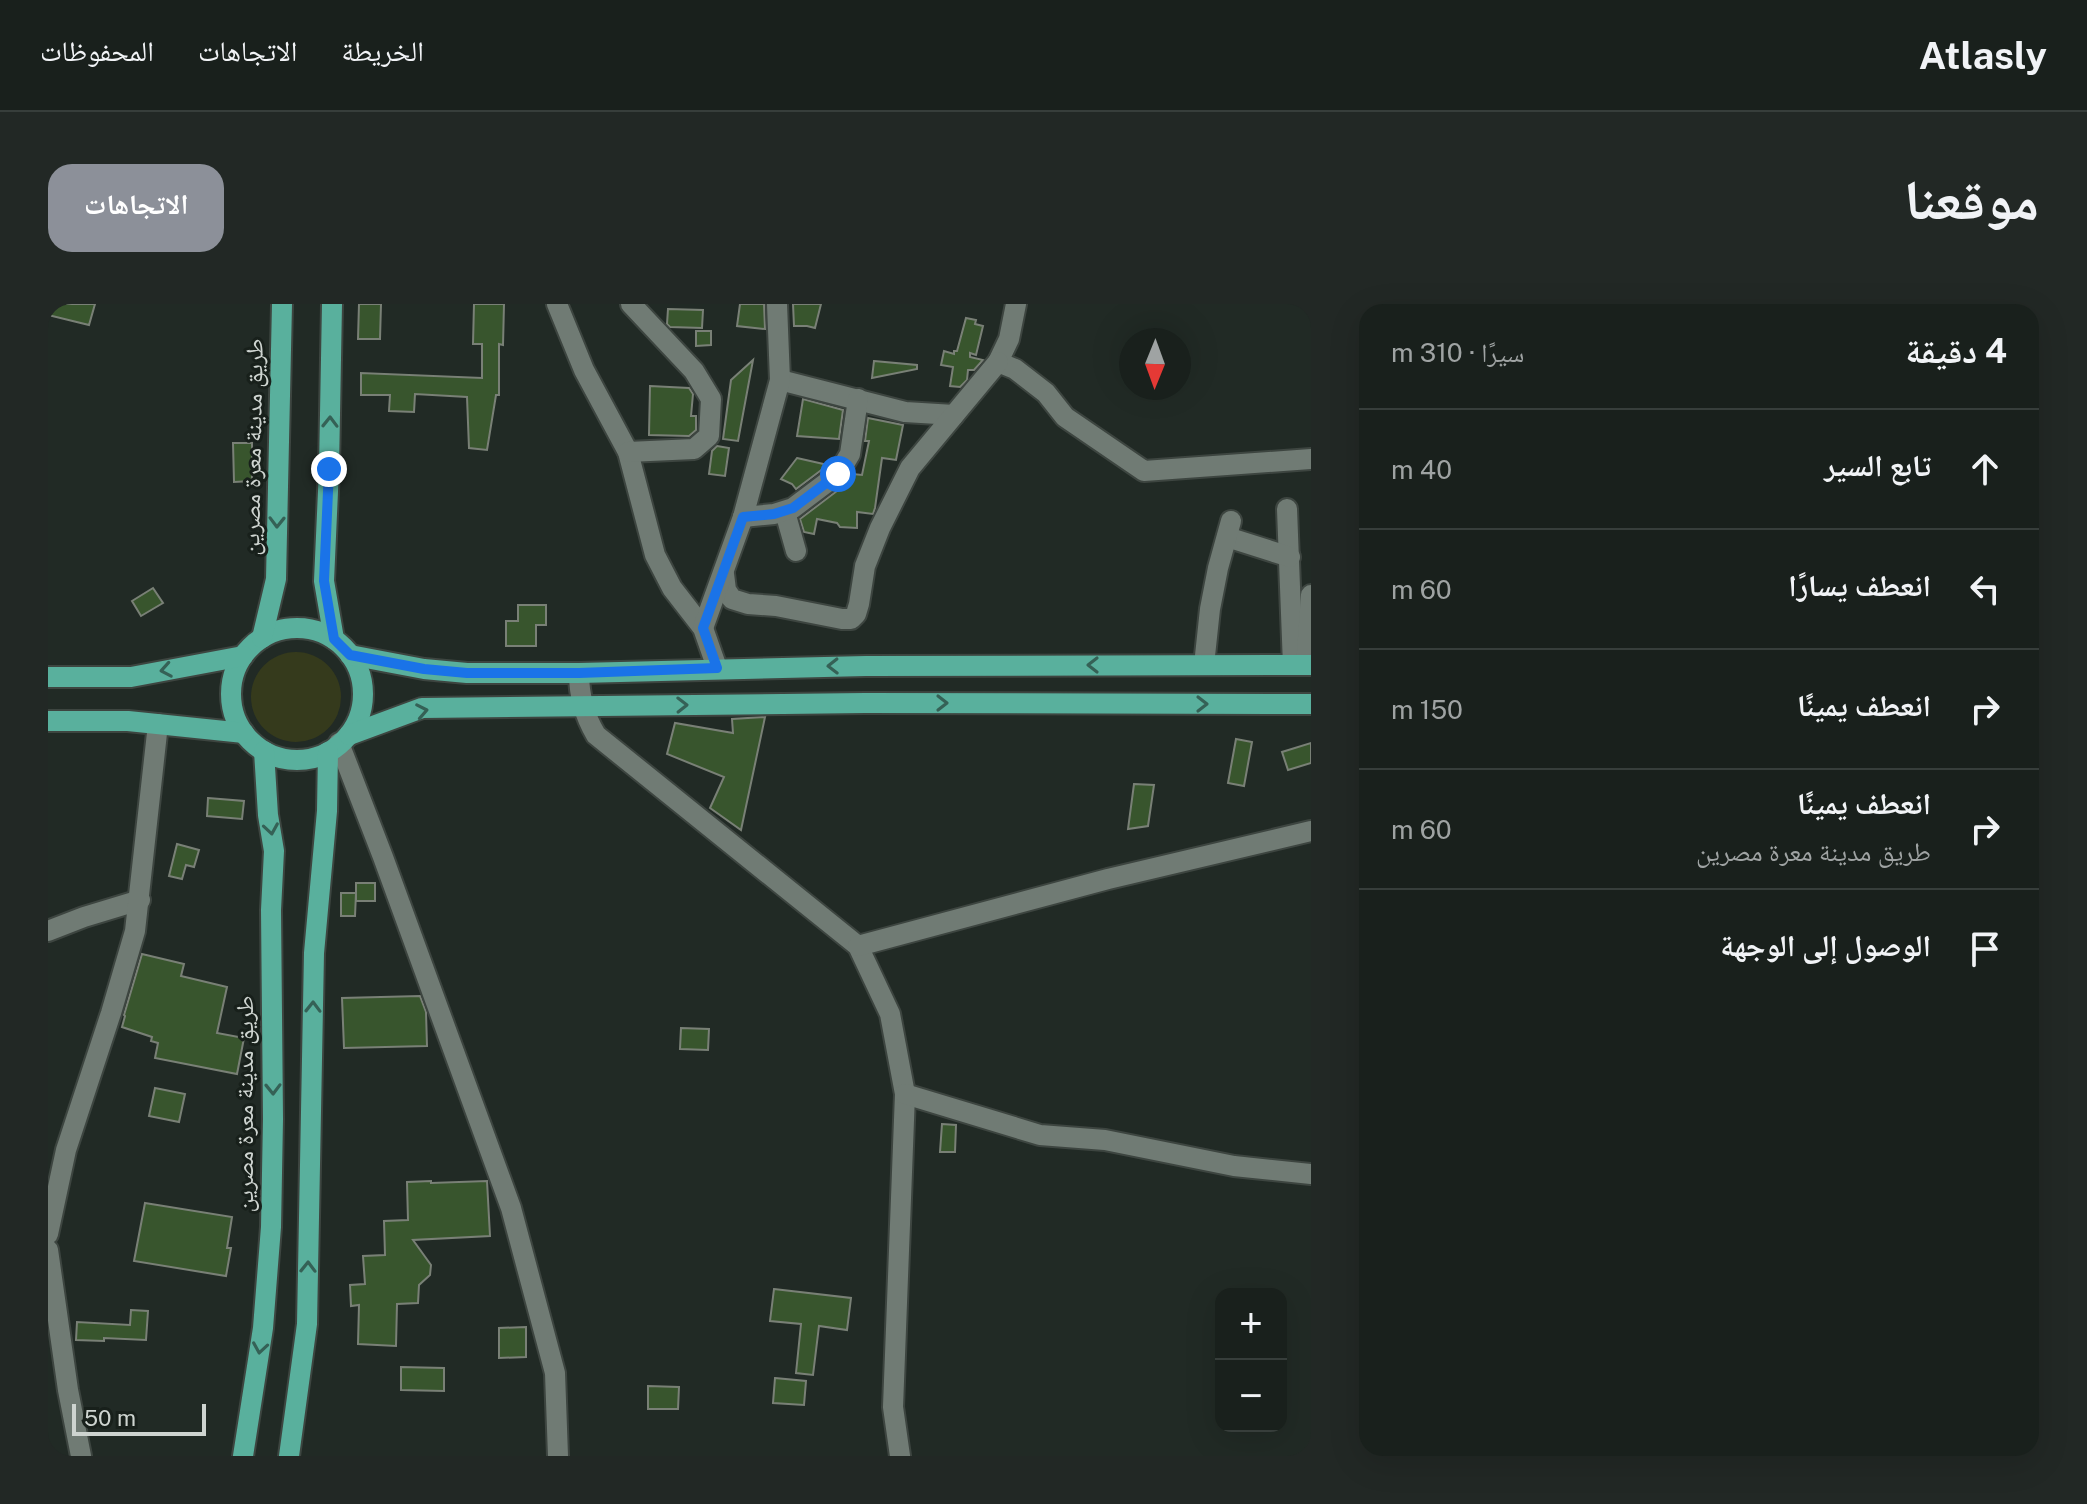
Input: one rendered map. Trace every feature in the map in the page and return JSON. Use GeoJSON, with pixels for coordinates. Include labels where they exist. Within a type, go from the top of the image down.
{"type":"FeatureCollection","features":[{"type":"Feature","properties":{"kind":"main road","name":"طريق مدينة معرة مصرين"},"geometry":{"type":"LineString","coordinates":[[262,638],[276,579],[282,304]]}},
{"type":"Feature","properties":{"kind":"main road"},"geometry":{"type":"LineString","coordinates":[[332,304],[324,581],[334,639]]}},
{"type":"Feature","properties":{"kind":"main road"},"geometry":{"type":"LineString","coordinates":[[289,1456],[307,1324],[314,953],[327,811],[339,744],[358,720],[363,698],[361,676],[350,655],[334,639],[317,631],[298,628],[279,630],[262,638],[243,656],[234,675],[231,695],[234,715],[244,733],[264,751],[281,758],[299,760],[317,757],[339,744],[422,708],[865,703],[1311,704]]}},
{"type":"Feature","properties":{"kind":"main road"},"geometry":{"type":"LineString","coordinates":[[350,655],[424,669],[467,673],[866,666],[1303,665]]}},
{"type":"Feature","properties":{"kind":"main road"},"geometry":{"type":"LineString","coordinates":[[48,677],[131,677],[243,656]]}},
{"type":"Feature","properties":{"kind":"main road"},"geometry":{"type":"LineString","coordinates":[[48,721],[128,721],[244,733]]}},
{"type":"Feature","properties":{"kind":"main road","name":"طريق مدينة معرة مصرين"},"geometry":{"type":"LineString","coordinates":[[243,1456],[263,1328],[271,1227],[271,910],[274,851],[264,751]]}},
{"type":"Feature","properties":{"kind":"street"},"geometry":{"type":"LineString","coordinates":[[557,304],[584,370],[628,452],[655,555],[672,588],[703,628],[717,668]]}},
{"type":"Feature","properties":{"kind":"street"},"geometry":{"type":"LineString","coordinates":[[703,628],[743,517],[780,380],[777,304]]}},
{"type":"Feature","properties":{"kind":"street"},"geometry":{"type":"LineString","coordinates":[[724,574],[726,590],[732,599],[851,619],[859,604],[865,566],[910,468],[998,362],[1009,339],[1016,304]]}},
{"type":"Feature","properties":{"kind":"street"},"geometry":{"type":"LineString","coordinates":[[628,452],[694,449],[709,436],[711,399],[694,371],[634,305]]}},
{"type":"Feature","properties":{"kind":"street"},"geometry":{"type":"LineString","coordinates":[[998,362],[1015,369],[1046,393],[1065,417],[1144,471],[1311,459]]}},
{"type":"Feature","properties":{"kind":"street"},"geometry":{"type":"LineString","coordinates":[[780,380],[905,412],[954,415]]}},
{"type":"Feature","properties":{"kind":"street"},"geometry":{"type":"LineString","coordinates":[[743,517],[785,512],[830,481],[845,465],[850,454],[858,399]]}},
{"type":"Feature","properties":{"kind":"street"},"geometry":{"type":"LineString","coordinates":[[1287,509],[1303,665]]}},
{"type":"Feature","properties":{"kind":"street"},"geometry":{"type":"LineString","coordinates":[[785,512],[796,551]]}},
{"type":"Feature","properties":{"kind":"street"},"geometry":{"type":"LineString","coordinates":[[1204,665],[1210,609],[1229,529],[1290,557]]}},
{"type":"Feature","properties":{"kind":"street"},"geometry":{"type":"LineString","coordinates":[[1303,665],[1311,595]]}},
{"type":"Feature","properties":{"kind":"street"},"geometry":{"type":"LineString","coordinates":[[579,673],[583,706],[596,735],[858,946],[890,1014],[905,1094],[893,1407],[900,1456]]}},
{"type":"Feature","properties":{"kind":"street"},"geometry":{"type":"LineString","coordinates":[[48,1234],[57,1149],[111,1013],[135,931],[158,724]]}},
{"type":"Feature","properties":{"kind":"street"},"geometry":{"type":"LineString","coordinates":[[339,744],[511,1208],[555,1373],[558,1456]]}},
{"type":"Feature","properties":{"kind":"street"},"geometry":{"type":"LineString","coordinates":[[858,946],[1108,879],[1311,831]]}},
{"type":"Feature","properties":{"kind":"street"},"geometry":{"type":"LineString","coordinates":[[48,931],[140,900]]}},
{"type":"Feature","properties":{"kind":"street"},"geometry":{"type":"LineString","coordinates":[[905,1094],[1040,1135],[1105,1140],[1234,1166],[1311,1174]]}},
{"type":"Feature","properties":{"kind":"street"},"geometry":{"type":"LineString","coordinates":[[48,1250],[81,1456]]}},
{"type":"Feature","properties":{"kind":"green space"},"geometry":{"type":"Polygon","coordinates":[[[296,652],[313,656],[328,665],[337,680],[341,697],[337,714],[328,729],[313,738],[296,742],[279,738],[264,729],[255,714],[251,697],[255,680],[264,665],[279,656],[296,652]]]}},
{"type":"Feature","properties":{"kind":"building"},"geometry":{"type":"Polygon","coordinates":[[[48,304],[95,304],[89,325],[48,315],[48,304]]]}},
{"type":"Feature","properties":{"kind":"building"},"geometry":{"type":"Polygon","coordinates":[[[359,304],[381,304],[380,339],[358,339],[359,304]]]}},
{"type":"Feature","properties":{"kind":"building"},"geometry":{"type":"Polygon","coordinates":[[[474,304],[504,304],[503,345],[499,344],[499,395],[496,395],[487,450],[469,448],[467,397],[415,394],[414,412],[389,411],[390,395],[361,395],[361,373],[482,378],[482,344],[473,344],[474,304]]]}},
{"type":"Feature","properties":{"kind":"building"},"geometry":{"type":"Polygon","coordinates":[[[740,304],[764,304],[765,329],[737,326],[740,304]]]}},
{"type":"Feature","properties":{"kind":"building"},"geometry":{"type":"Polygon","coordinates":[[[793,304],[821,304],[815,328],[794,326],[793,304]]]}},
{"type":"Feature","properties":{"kind":"building"},"geometry":{"type":"Polygon","coordinates":[[[668,309],[703,310],[702,328],[670,327],[667,324],[668,309]]]}},
{"type":"Feature","properties":{"kind":"building"},"geometry":{"type":"Polygon","coordinates":[[[966,318],[976,320],[975,324],[983,326],[976,355],[970,353],[970,357],[983,360],[974,370],[968,370],[967,380],[960,387],[950,386],[953,367],[941,365],[944,351],[954,354],[957,351],[966,318]]]}},
{"type":"Feature","properties":{"kind":"building"},"geometry":{"type":"Polygon","coordinates":[[[696,331],[711,331],[711,345],[696,346],[696,331]]]}},
{"type":"Feature","properties":{"kind":"building"},"geometry":{"type":"Polygon","coordinates":[[[753,360],[738,441],[723,439],[731,380],[753,360]]]}},
{"type":"Feature","properties":{"kind":"building"},"geometry":{"type":"Polygon","coordinates":[[[874,361],[917,365],[917,369],[872,378],[874,361]]]}},
{"type":"Feature","properties":{"kind":"building"},"geometry":{"type":"Polygon","coordinates":[[[650,386],[689,388],[693,394],[691,416],[696,416],[696,430],[689,436],[649,435],[650,386]]]}},
{"type":"Feature","properties":{"kind":"building"},"geometry":{"type":"Polygon","coordinates":[[[803,399],[843,410],[839,439],[797,436],[803,399]]]}},
{"type":"Feature","properties":{"kind":"building"},"geometry":{"type":"Polygon","coordinates":[[[868,418],[903,425],[896,460],[882,458],[873,514],[857,512],[857,528],[840,527],[837,523],[817,519],[814,534],[804,532],[800,519],[846,484],[853,474],[862,475],[869,441],[865,441],[868,418]]]}},
{"type":"Feature","properties":{"kind":"building"},"geometry":{"type":"Polygon","coordinates":[[[233,443],[252,443],[252,481],[234,482],[233,443]]]}},
{"type":"Feature","properties":{"kind":"building"},"geometry":{"type":"Polygon","coordinates":[[[717,446],[729,448],[725,476],[709,474],[712,451],[717,446]]]}},
{"type":"Feature","properties":{"kind":"building"},"geometry":{"type":"Polygon","coordinates":[[[797,458],[828,465],[796,489],[781,479],[797,458]]]}},
{"type":"Feature","properties":{"kind":"building"},"geometry":{"type":"Polygon","coordinates":[[[153,588],[163,603],[141,616],[132,601],[153,588]]]}},
{"type":"Feature","properties":{"kind":"building"},"geometry":{"type":"Polygon","coordinates":[[[518,605],[546,605],[546,625],[536,625],[536,646],[506,646],[506,621],[518,621],[518,605]]]}},
{"type":"Feature","properties":{"kind":"building"},"geometry":{"type":"Polygon","coordinates":[[[765,717],[741,830],[710,808],[724,777],[667,754],[675,723],[733,733],[732,719],[765,717]]]}},
{"type":"Feature","properties":{"kind":"building"},"geometry":{"type":"Polygon","coordinates":[[[1236,739],[1252,742],[1244,786],[1228,783],[1236,739]]]}},
{"type":"Feature","properties":{"kind":"building"},"geometry":{"type":"Polygon","coordinates":[[[1311,743],[1311,763],[1288,770],[1282,752],[1311,743]]]}},
{"type":"Feature","properties":{"kind":"building"},"geometry":{"type":"Polygon","coordinates":[[[1134,784],[1154,785],[1148,826],[1128,829],[1134,784]]]}},
{"type":"Feature","properties":{"kind":"building"},"geometry":{"type":"Polygon","coordinates":[[[208,798],[244,801],[242,819],[207,816],[208,798]]]}},
{"type":"Feature","properties":{"kind":"building"},"geometry":{"type":"Polygon","coordinates":[[[177,844],[199,850],[194,867],[186,865],[182,879],[169,876],[177,844]]]}},
{"type":"Feature","properties":{"kind":"building"},"geometry":{"type":"Polygon","coordinates":[[[356,883],[375,883],[375,901],[356,901],[356,883]]]}},
{"type":"Feature","properties":{"kind":"building"},"geometry":{"type":"Polygon","coordinates":[[[341,893],[356,893],[355,916],[341,916],[341,893]]]}},
{"type":"Feature","properties":{"kind":"building"},"geometry":{"type":"Polygon","coordinates":[[[142,954],[184,964],[181,976],[227,987],[217,1033],[244,1038],[237,1074],[155,1058],[158,1043],[151,1041],[152,1037],[122,1027],[142,954]]]}},
{"type":"Feature","properties":{"kind":"building"},"geometry":{"type":"Polygon","coordinates":[[[420,996],[426,1012],[427,1046],[344,1048],[342,998],[420,996]]]}},
{"type":"Feature","properties":{"kind":"building"},"geometry":{"type":"Polygon","coordinates":[[[681,1028],[709,1029],[708,1050],[680,1049],[681,1028]]]}},
{"type":"Feature","properties":{"kind":"building"},"geometry":{"type":"Polygon","coordinates":[[[155,1088],[185,1094],[179,1122],[149,1116],[155,1088]]]}},
{"type":"Feature","properties":{"kind":"building"},"geometry":{"type":"Polygon","coordinates":[[[942,1124],[956,1125],[955,1152],[940,1152],[942,1124]]]}},
{"type":"Feature","properties":{"kind":"building"},"geometry":{"type":"Polygon","coordinates":[[[487,1181],[490,1236],[413,1240],[431,1265],[430,1275],[419,1285],[418,1303],[397,1304],[396,1346],[358,1344],[359,1305],[351,1306],[350,1285],[365,1284],[363,1256],[385,1255],[384,1221],[408,1220],[407,1182],[487,1181]]]}},
{"type":"Feature","properties":{"kind":"building"},"geometry":{"type":"Polygon","coordinates":[[[145,1203],[232,1217],[226,1276],[134,1261],[145,1203]]]}},
{"type":"Feature","properties":{"kind":"building"},"geometry":{"type":"Polygon","coordinates":[[[774,1289],[851,1298],[847,1330],[819,1326],[813,1375],[796,1373],[801,1324],[770,1321],[774,1289]]]}},
{"type":"Feature","properties":{"kind":"building"},"geometry":{"type":"Polygon","coordinates":[[[131,1310],[148,1311],[146,1340],[76,1340],[77,1322],[130,1325],[131,1310]]]}},
{"type":"Feature","properties":{"kind":"building"},"geometry":{"type":"Polygon","coordinates":[[[526,1327],[526,1357],[499,1358],[499,1328],[526,1327]]]}},
{"type":"Feature","properties":{"kind":"building"},"geometry":{"type":"Polygon","coordinates":[[[401,1367],[444,1368],[444,1391],[401,1390],[401,1367]]]}},
{"type":"Feature","properties":{"kind":"building"},"geometry":{"type":"Polygon","coordinates":[[[775,1378],[806,1381],[804,1405],[773,1403],[775,1378]]]}},
{"type":"Feature","properties":{"kind":"building"},"geometry":{"type":"Polygon","coordinates":[[[648,1386],[679,1387],[678,1409],[648,1409],[648,1386]]]}},
{"type":"Feature","properties":{"kind":"route"},"geometry":{"type":"LineString","coordinates":[[329,469],[324,581],[334,639],[350,655],[424,669],[467,673],[717,668],[703,628],[743,517],[785,512],[838,474]]}}]}
